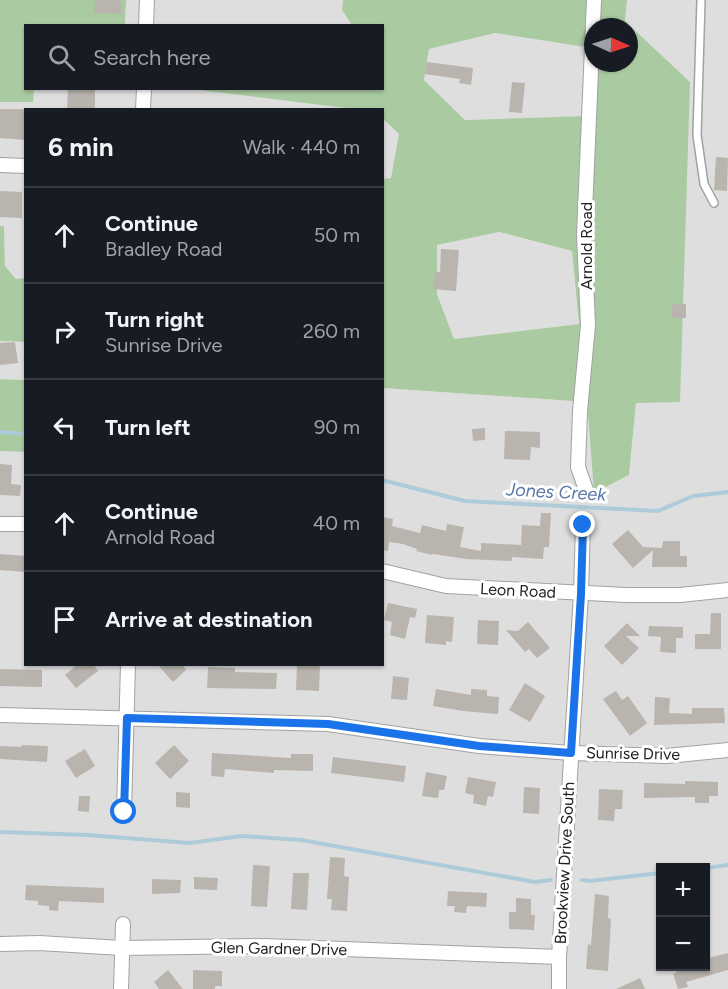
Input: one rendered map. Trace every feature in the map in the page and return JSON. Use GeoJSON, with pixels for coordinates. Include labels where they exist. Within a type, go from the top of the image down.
{"type":"FeatureCollection","features":[{"type":"Feature","properties":{"kind":"street"},"geometry":{"type":"LineString","coordinates":[[146,24],[147,0]]}},
{"type":"Feature","properties":{"kind":"street","name":"Arnold Road"},"geometry":{"type":"LineString","coordinates":[[586,490],[578,467],[580,411],[588,325],[584,235],[594,0]]}},
{"type":"Feature","properties":{"kind":"street"},"geometry":{"type":"LineString","coordinates":[[143,108],[144,90]]}},
{"type":"Feature","properties":{"kind":"street"},"geometry":{"type":"LineString","coordinates":[[0,165],[24,166]]}},
{"type":"Feature","properties":{"kind":"street"},"geometry":{"type":"LineString","coordinates":[[0,524],[24,524]]}},
{"type":"Feature","properties":{"kind":"street"},"geometry":{"type":"LineString","coordinates":[[581,594],[583,525]]}},
{"type":"Feature","properties":{"kind":"street","name":"Leon Road"},"geometry":{"type":"LineString","coordinates":[[384,571],[446,586],[581,594],[680,595],[728,590]]}},
{"type":"Feature","properties":{"kind":"street","name":"Brookview Drive South"},"geometry":{"type":"LineString","coordinates":[[559,989],[581,594]]}},
{"type":"Feature","properties":{"kind":"street"},"geometry":{"type":"LineString","coordinates":[[124,812],[128,666]]}},
{"type":"Feature","properties":{"kind":"street","name":"Sunrise Drive"},"geometry":{"type":"LineString","coordinates":[[0,715],[328,724],[479,746],[571,753],[667,756],[728,750]]}},
{"type":"Feature","properties":{"kind":"street"},"geometry":{"type":"LineString","coordinates":[[121,989],[123,924]]}},
{"type":"Feature","properties":{"kind":"street","name":"Glen Gardner Drive"},"geometry":{"type":"LineString","coordinates":[[0,944],[122,948],[264,946],[559,957]]}},
{"type":"Feature","properties":{"kind":"lane"},"geometry":{"type":"LineString","coordinates":[[700,0],[697,135],[704,184],[714,203]]}},
{"type":"Feature","properties":{"kind":"shaded area"},"geometry":{"type":"Polygon","coordinates":[[[126,0],[343,0],[342,10],[351,24],[125,24],[126,0]]]}},
{"type":"Feature","properties":{"kind":"shaded area"},"geometry":{"type":"Polygon","coordinates":[[[627,0],[728,0],[728,989],[0,989],[0,451],[24,452],[24,666],[384,666],[384,388],[587,402],[594,493],[629,475],[636,403],[690,82],[638,33],[638,18],[625,18],[627,0]]]}},
{"type":"Feature","properties":{"kind":"shaded area"},"geometry":{"type":"Polygon","coordinates":[[[495,33],[584,47],[585,116],[465,120],[424,80],[429,49],[495,33]]]}},
{"type":"Feature","properties":{"kind":"shaded area"},"geometry":{"type":"Polygon","coordinates":[[[34,90],[200,90],[345,108],[24,108],[24,278],[16,279],[5,266],[4,226],[0,226],[0,102],[32,102],[34,90]]]}},
{"type":"Feature","properties":{"kind":"shaded area"},"geometry":{"type":"Polygon","coordinates":[[[384,121],[399,134],[391,179],[384,179],[384,121]]]}},
{"type":"Feature","properties":{"kind":"shaded area"},"geometry":{"type":"Polygon","coordinates":[[[498,232],[572,251],[579,324],[454,339],[437,294],[437,245],[498,232]]]}},
{"type":"Feature","properties":{"kind":"shaded area"},"geometry":{"type":"Polygon","coordinates":[[[0,341],[24,342],[24,380],[0,379],[0,341]]]}},
{"type":"Feature","properties":{"kind":"green space"},"geometry":{"type":"Polygon","coordinates":[[[0,0],[126,0],[125,24],[24,24],[24,90],[34,90],[33,102],[0,102],[0,0]]]}},
{"type":"Feature","properties":{"kind":"green space"},"geometry":{"type":"Polygon","coordinates":[[[343,0],[627,0],[625,18],[584,18],[584,47],[495,33],[429,49],[424,80],[465,120],[585,116],[585,72],[638,72],[638,33],[690,82],[680,402],[636,403],[629,475],[594,493],[587,402],[384,388],[384,179],[391,178],[399,134],[384,120],[384,108],[345,108],[200,90],[384,90],[384,24],[351,24],[342,10],[343,0]],[[499,232],[437,245],[437,294],[454,339],[579,324],[572,251],[499,232]]]}},
{"type":"Feature","properties":{"kind":"green space"},"geometry":{"type":"Polygon","coordinates":[[[0,226],[4,226],[5,266],[16,279],[24,278],[24,342],[0,341],[0,226]]]}},
{"type":"Feature","properties":{"kind":"green space"},"geometry":{"type":"Polygon","coordinates":[[[0,379],[24,380],[24,452],[0,451],[0,379]]]}},
{"type":"Feature","properties":{"kind":"building"},"geometry":{"type":"Polygon","coordinates":[[[95,0],[120,0],[122,14],[94,13],[95,0]]]}},
{"type":"Feature","properties":{"kind":"building"},"geometry":{"type":"Polygon","coordinates":[[[427,62],[473,68],[471,85],[459,83],[460,79],[425,74],[427,62]]]}},
{"type":"Feature","properties":{"kind":"building"},"geometry":{"type":"Polygon","coordinates":[[[512,82],[525,83],[522,113],[509,112],[512,82]]]}},
{"type":"Feature","properties":{"kind":"building"},"geometry":{"type":"Polygon","coordinates":[[[68,90],[95,90],[95,108],[67,108],[68,90]]]}},
{"type":"Feature","properties":{"kind":"building"},"geometry":{"type":"Polygon","coordinates":[[[0,109],[24,109],[24,140],[0,138],[0,109]]]}},
{"type":"Feature","properties":{"kind":"building"},"geometry":{"type":"Polygon","coordinates":[[[716,157],[728,158],[727,191],[714,190],[716,157]]]}},
{"type":"Feature","properties":{"kind":"building"},"geometry":{"type":"Polygon","coordinates":[[[0,191],[22,192],[22,218],[0,217],[0,191]]]}},
{"type":"Feature","properties":{"kind":"building"},"geometry":{"type":"Polygon","coordinates":[[[441,249],[459,250],[456,291],[433,289],[435,272],[440,272],[441,249]]]}},
{"type":"Feature","properties":{"kind":"building"},"geometry":{"type":"Polygon","coordinates":[[[672,304],[686,304],[686,318],[672,318],[672,304]]]}},
{"type":"Feature","properties":{"kind":"building"},"geometry":{"type":"Polygon","coordinates":[[[15,342],[18,363],[0,365],[0,343],[15,342]]]}},
{"type":"Feature","properties":{"kind":"building"},"geometry":{"type":"Polygon","coordinates":[[[485,428],[485,440],[473,441],[472,429],[485,428]]]}},
{"type":"Feature","properties":{"kind":"building"},"geometry":{"type":"Polygon","coordinates":[[[505,431],[540,432],[540,448],[531,447],[530,460],[504,459],[505,431]]]}},
{"type":"Feature","properties":{"kind":"building"},"geometry":{"type":"Polygon","coordinates":[[[0,464],[12,465],[11,484],[21,485],[20,496],[0,495],[0,464]]]}},
{"type":"Feature","properties":{"kind":"building"},"geometry":{"type":"Polygon","coordinates":[[[541,513],[551,513],[549,547],[544,547],[543,559],[512,557],[512,561],[466,559],[432,555],[416,551],[417,549],[403,544],[389,542],[388,551],[384,550],[384,517],[393,519],[392,526],[420,533],[422,525],[446,531],[447,524],[464,527],[460,547],[481,551],[481,543],[521,545],[522,525],[540,526],[541,513]]]}},
{"type":"Feature","properties":{"kind":"building"},"geometry":{"type":"Polygon","coordinates":[[[628,530],[643,547],[662,548],[663,541],[680,541],[680,556],[687,556],[687,567],[652,567],[653,550],[633,568],[612,544],[628,530]]]}},
{"type":"Feature","properties":{"kind":"building"},"geometry":{"type":"Polygon","coordinates":[[[0,554],[24,556],[24,572],[0,570],[0,554]]]}},
{"type":"Feature","properties":{"kind":"building"},"geometry":{"type":"Polygon","coordinates":[[[388,603],[417,609],[415,618],[410,617],[405,639],[390,635],[392,622],[384,620],[388,603]]]}},
{"type":"Feature","properties":{"kind":"building"},"geometry":{"type":"Polygon","coordinates":[[[711,613],[721,613],[721,649],[695,649],[695,634],[710,634],[711,613]]]}},
{"type":"Feature","properties":{"kind":"building"},"geometry":{"type":"Polygon","coordinates":[[[427,615],[454,617],[452,642],[446,641],[446,645],[425,643],[427,615]]]}},
{"type":"Feature","properties":{"kind":"building"},"geometry":{"type":"Polygon","coordinates":[[[478,620],[499,621],[498,645],[477,644],[478,620]]]}},
{"type":"Feature","properties":{"kind":"building"},"geometry":{"type":"Polygon","coordinates":[[[528,622],[550,648],[537,658],[529,649],[525,652],[506,630],[518,631],[528,622]]]}},
{"type":"Feature","properties":{"kind":"building"},"geometry":{"type":"Polygon","coordinates":[[[627,623],[640,636],[626,636],[639,648],[622,665],[604,646],[627,623]]]}},
{"type":"Feature","properties":{"kind":"building"},"geometry":{"type":"Polygon","coordinates":[[[649,626],[683,627],[683,638],[676,638],[676,653],[660,652],[661,637],[648,636],[649,626]]]}},
{"type":"Feature","properties":{"kind":"building"},"geometry":{"type":"Polygon","coordinates":[[[76,666],[94,666],[98,671],[76,688],[65,675],[76,666]]]}},
{"type":"Feature","properties":{"kind":"building"},"geometry":{"type":"Polygon","coordinates":[[[159,666],[183,666],[186,670],[173,682],[159,666]]]}},
{"type":"Feature","properties":{"kind":"building"},"geometry":{"type":"Polygon","coordinates":[[[297,666],[320,666],[319,691],[296,690],[297,666]]]}},
{"type":"Feature","properties":{"kind":"building"},"geometry":{"type":"Polygon","coordinates":[[[208,667],[235,668],[235,672],[277,673],[276,689],[207,688],[208,667]]]}},
{"type":"Feature","properties":{"kind":"building"},"geometry":{"type":"Polygon","coordinates":[[[0,669],[42,670],[42,687],[0,686],[0,669]]]}},
{"type":"Feature","properties":{"kind":"building"},"geometry":{"type":"Polygon","coordinates":[[[393,676],[409,678],[407,700],[391,699],[393,676]]]}},
{"type":"Feature","properties":{"kind":"building"},"geometry":{"type":"Polygon","coordinates":[[[525,683],[545,696],[530,722],[509,710],[525,683]]]}},
{"type":"Feature","properties":{"kind":"building"},"geometry":{"type":"Polygon","coordinates":[[[436,689],[471,695],[471,689],[487,690],[487,696],[499,697],[498,714],[433,706],[436,689]]]}},
{"type":"Feature","properties":{"kind":"building"},"geometry":{"type":"Polygon","coordinates":[[[616,691],[622,700],[628,696],[647,723],[630,736],[603,699],[616,691]]]}},
{"type":"Feature","properties":{"kind":"building"},"geometry":{"type":"Polygon","coordinates":[[[655,697],[670,698],[669,713],[692,714],[692,708],[724,708],[725,723],[654,725],[655,697]]]}},
{"type":"Feature","properties":{"kind":"building"},"geometry":{"type":"Polygon","coordinates":[[[22,745],[48,746],[47,762],[0,759],[0,746],[21,747],[22,745]]]}},
{"type":"Feature","properties":{"kind":"building"},"geometry":{"type":"Polygon","coordinates":[[[174,745],[189,761],[170,779],[155,763],[174,745]]]}},
{"type":"Feature","properties":{"kind":"building"},"geometry":{"type":"Polygon","coordinates":[[[85,749],[95,766],[76,778],[65,761],[85,749]]]}},
{"type":"Feature","properties":{"kind":"building"},"geometry":{"type":"Polygon","coordinates":[[[212,753],[291,758],[291,754],[313,754],[313,771],[274,770],[274,773],[225,769],[224,777],[211,776],[212,753]]]}},
{"type":"Feature","properties":{"kind":"building"},"geometry":{"type":"Polygon","coordinates":[[[333,757],[406,766],[404,782],[331,773],[333,757]]]}},
{"type":"Feature","properties":{"kind":"building"},"geometry":{"type":"Polygon","coordinates":[[[426,772],[447,776],[444,790],[439,790],[438,798],[422,796],[426,772]]]}},
{"type":"Feature","properties":{"kind":"building"},"geometry":{"type":"Polygon","coordinates":[[[468,777],[496,782],[493,797],[488,796],[486,806],[473,803],[474,795],[465,793],[468,777]]]}},
{"type":"Feature","properties":{"kind":"building"},"geometry":{"type":"Polygon","coordinates":[[[685,781],[718,782],[718,796],[709,796],[709,803],[695,803],[695,797],[644,798],[644,783],[685,784],[685,781]]]}},
{"type":"Feature","properties":{"kind":"building"},"geometry":{"type":"Polygon","coordinates":[[[524,787],[540,788],[539,814],[523,813],[524,787]]]}},
{"type":"Feature","properties":{"kind":"building"},"geometry":{"type":"Polygon","coordinates":[[[599,789],[623,790],[622,809],[615,809],[614,821],[598,820],[599,789]]]}},
{"type":"Feature","properties":{"kind":"building"},"geometry":{"type":"Polygon","coordinates":[[[176,792],[190,793],[190,808],[176,807],[176,792]]]}},
{"type":"Feature","properties":{"kind":"building"},"geometry":{"type":"Polygon","coordinates":[[[79,796],[90,796],[89,812],[78,811],[79,796]]]}},
{"type":"Feature","properties":{"kind":"building"},"geometry":{"type":"Polygon","coordinates":[[[330,857],[345,858],[344,876],[349,877],[347,911],[331,910],[332,899],[327,899],[330,857]]]}},
{"type":"Feature","properties":{"kind":"building"},"geometry":{"type":"Polygon","coordinates":[[[253,865],[270,866],[267,907],[251,906],[253,865]]]}},
{"type":"Feature","properties":{"kind":"building"},"geometry":{"type":"Polygon","coordinates":[[[293,873],[309,873],[307,910],[291,909],[293,873]]]}},
{"type":"Feature","properties":{"kind":"building"},"geometry":{"type":"Polygon","coordinates":[[[194,877],[218,878],[217,890],[194,889],[194,877]]]}},
{"type":"Feature","properties":{"kind":"building"},"geometry":{"type":"Polygon","coordinates":[[[152,879],[181,880],[180,893],[152,894],[152,879]]]}},
{"type":"Feature","properties":{"kind":"building"},"geometry":{"type":"Polygon","coordinates":[[[26,885],[104,888],[104,903],[59,901],[58,911],[49,910],[49,906],[38,905],[38,901],[25,900],[26,885]]]}},
{"type":"Feature","properties":{"kind":"building"},"geometry":{"type":"Polygon","coordinates":[[[448,891],[487,893],[486,907],[467,906],[466,913],[454,912],[455,906],[447,906],[448,891]]]}},
{"type":"Feature","properties":{"kind":"building"},"geometry":{"type":"Polygon","coordinates":[[[595,894],[609,896],[608,918],[611,919],[608,971],[586,969],[588,944],[591,945],[595,894]]]}},
{"type":"Feature","properties":{"kind":"building"},"geometry":{"type":"Polygon","coordinates":[[[516,898],[531,899],[531,915],[535,915],[534,930],[509,929],[509,912],[516,912],[516,898]]]}},
{"type":"Feature","properties":{"kind":"building"},"geometry":{"type":"Polygon","coordinates":[[[728,953],[728,970],[686,982],[688,987],[678,989],[673,974],[677,971],[710,971],[710,958],[728,953]]]}},
{"type":"Feature","properties":{"kind":"building"},"geometry":{"type":"Polygon","coordinates":[[[168,970],[183,989],[159,989],[154,982],[168,970]]]}},
{"type":"Feature","properties":{"kind":"building"},"geometry":{"type":"Polygon","coordinates":[[[193,970],[222,971],[222,986],[215,986],[215,989],[193,989],[193,970]]]}},
{"type":"Feature","properties":{"kind":"building"},"geometry":{"type":"Polygon","coordinates":[[[640,978],[645,989],[616,989],[640,978]]]}},
{"type":"Feature","properties":{"kind":"waterway","name":"Jones Creek"},"geometry":{"type":"LineString","coordinates":[[0,432],[24,434]]}},
{"type":"Feature","properties":{"kind":"waterway","name":"Jones Creek"},"geometry":{"type":"LineString","coordinates":[[384,481],[465,501],[658,511],[693,496],[728,492]]}},
{"type":"Feature","properties":{"kind":"waterway"},"geometry":{"type":"LineString","coordinates":[[0,832],[87,835],[189,843],[242,836],[301,840],[535,882],[551,880]]}},
{"type":"Feature","properties":{"kind":"waterway"},"geometry":{"type":"LineString","coordinates":[[710,867],[728,865]]}},
{"type":"Feature","properties":{"kind":"waterway"},"geometry":{"type":"LineString","coordinates":[[582,880],[656,873]]}},
{"type":"Feature","properties":{"kind":"route"},"geometry":{"type":"LineString","coordinates":[[124,812],[127,718],[328,724],[479,746],[571,753],[583,525]]}}]}
